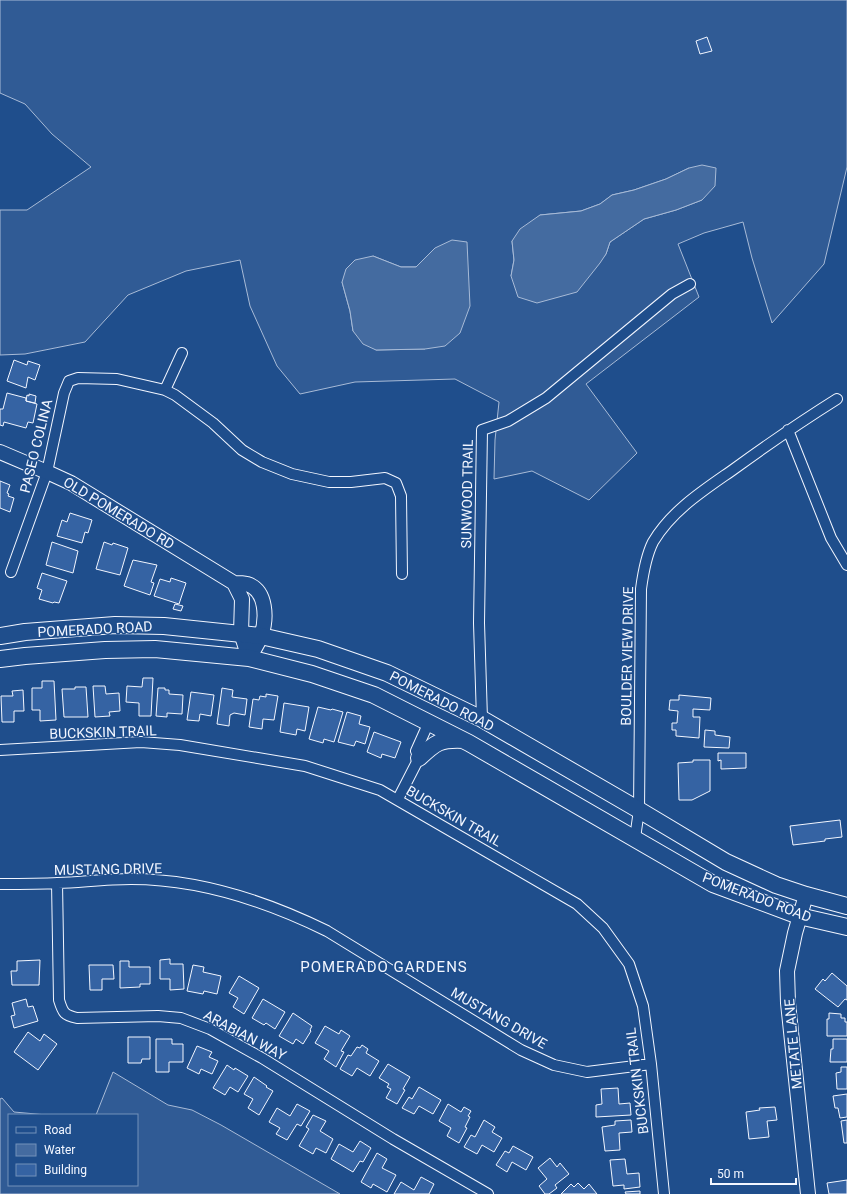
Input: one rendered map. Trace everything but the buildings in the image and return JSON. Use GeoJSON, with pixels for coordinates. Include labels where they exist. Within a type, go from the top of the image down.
{"type":"FeatureCollection","features":[{"type":"Feature","properties":{"kind":"main road","name":"POMERADO ROAD"},"geometry":{"type":"LineString","coordinates":[[0,636],[24,632],[115,625],[164,626],[261,636],[318,650],[387,673],[482,719],[726,862],[776,885],[847,906]]}},
{"type":"Feature","properties":{"kind":"main road","name":"POMERADO ROAD"},"geometry":{"type":"LineString","coordinates":[[0,659],[105,650],[155,648],[249,658],[312,674],[374,695],[464,740],[713,884],[799,916],[847,927]]}},
{"type":"Feature","properties":{"kind":"main road"},"geometry":{"type":"LineString","coordinates":[[429,722],[449,713],[465,721],[482,719]]}},
{"type":"Feature","properties":{"kind":"main road"},"geometry":{"type":"LineString","coordinates":[[419,758],[440,741],[448,739],[464,740]]}},
{"type":"Feature","properties":{"kind":"street","name":"SUNWOOD TRAIL"},"geometry":{"type":"LineString","coordinates":[[482,719],[479,623],[482,430],[508,421],[546,398],[672,294],[690,284]]}},
{"type":"Feature","properties":{"kind":"street"},"geometry":{"type":"LineString","coordinates":[[182,354],[165,390],[175,395],[213,424],[242,450],[279,470],[323,481],[351,482],[386,478],[396,483],[401,496],[402,574]]}},
{"type":"Feature","properties":{"kind":"street","name":"PASEO COLINA"},"geometry":{"type":"LineString","coordinates":[[10,572],[47,472],[64,393],[69,381],[78,378],[117,379],[165,390]]}},
{"type":"Feature","properties":{"kind":"street","name":"BOULDER VIEW DRIVE"},"geometry":{"type":"LineString","coordinates":[[635,838],[639,810],[641,589],[643,572],[653,543],[670,519],[694,498],[788,430],[837,399]]}},
{"type":"Feature","properties":{"kind":"street"},"geometry":{"type":"LineString","coordinates":[[788,430],[831,538],[847,565]]}},
{"type":"Feature","properties":{"kind":"street","name":"OLD POMERADO RD"},"geometry":{"type":"LineString","coordinates":[[0,452],[71,483],[234,583],[246,584],[256,589],[262,599],[264,622],[261,636],[249,658]]}},
{"type":"Feature","properties":{"kind":"street"},"geometry":{"type":"LineString","coordinates":[[234,583],[242,599],[241,633],[249,658]]}},
{"type":"Feature","properties":{"kind":"street"},"geometry":{"type":"LineString","coordinates":[[398,799],[419,758],[416,751],[429,722]]}},
{"type":"Feature","properties":{"kind":"street","name":"BUCKSKIN TRAIL"},"geometry":{"type":"LineString","coordinates":[[0,750],[141,742],[180,745],[305,766],[380,790],[398,799],[577,904],[603,928],[629,964],[642,1006],[651,1064],[664,1194]]}},
{"type":"Feature","properties":{"kind":"street","name":"MUSTANG DRIVE"},"geometry":{"type":"LineString","coordinates":[[0,884],[131,879],[166,881],[228,892],[258,901],[296,916],[327,931],[521,1050],[554,1065],[587,1072],[651,1064]]}},
{"type":"Feature","properties":{"kind":"street","name":"ARABIAN WAY"},"geometry":{"type":"LineString","coordinates":[[57,883],[60,1000],[62,1010],[68,1016],[77,1018],[158,1016],[181,1018],[210,1029],[262,1058],[393,1139],[488,1194]]}},
{"type":"Feature","properties":{"kind":"street","name":"METATE LANE"},"geometry":{"type":"LineString","coordinates":[[806,895],[799,916],[788,960],[787,971],[788,1003],[808,1194]]}},
{"type":"Feature","properties":{"kind":"shaded area"},"geometry":{"type":"Polygon","coordinates":[[[0,0],[847,0],[847,167],[824,264],[772,323],[752,258],[743,222],[704,233],[678,244],[699,297],[586,384],[637,453],[589,500],[532,471],[494,479],[495,440],[499,402],[455,379],[355,382],[300,394],[277,366],[250,306],[240,260],[186,271],[128,295],[85,342],[25,354],[0,355],[0,210],[27,210],[91,167],[52,134],[25,104],[0,93],[0,0]],[[689,168],[666,179],[634,190],[612,195],[600,204],[581,211],[540,215],[512,241],[514,260],[511,276],[590,274],[606,254],[610,242],[644,219],[676,210],[702,200],[689,168]],[[435,248],[416,267],[401,267],[373,256],[342,282],[350,311],[353,331],[376,350],[425,349],[435,248]]]}},
{"type":"Feature","properties":{"kind":"shaded area"},"geometry":{"type":"Polygon","coordinates":[[[113,1072],[168,1105],[192,1110],[221,1125],[340,1194],[0,1194],[0,1099],[2,1098],[14,1112],[36,1114],[8,1114],[8,1186],[138,1186],[138,1114],[96,1114],[113,1072]]]}},
{"type":"Feature","properties":{"kind":"water"},"geometry":{"type":"Polygon","coordinates":[[[702,165],[716,168],[715,186],[702,200],[676,210],[644,219],[610,242],[606,254],[577,292],[537,303],[518,297],[511,276],[514,260],[512,241],[520,229],[540,215],[581,211],[600,204],[612,195],[634,190],[666,179],[689,168],[702,165]]]}},
{"type":"Feature","properties":{"kind":"water"},"geometry":{"type":"Polygon","coordinates":[[[452,240],[467,242],[470,306],[460,333],[445,346],[425,349],[376,350],[363,344],[353,331],[350,311],[342,282],[346,269],[355,260],[373,256],[401,267],[416,267],[435,248],[452,240]]]}},
{"type":"Feature","properties":{"kind":"district","name":"POMERADO GARDENS"},"geometry":{"type":"Point","coordinates":[384,967]}}]}
